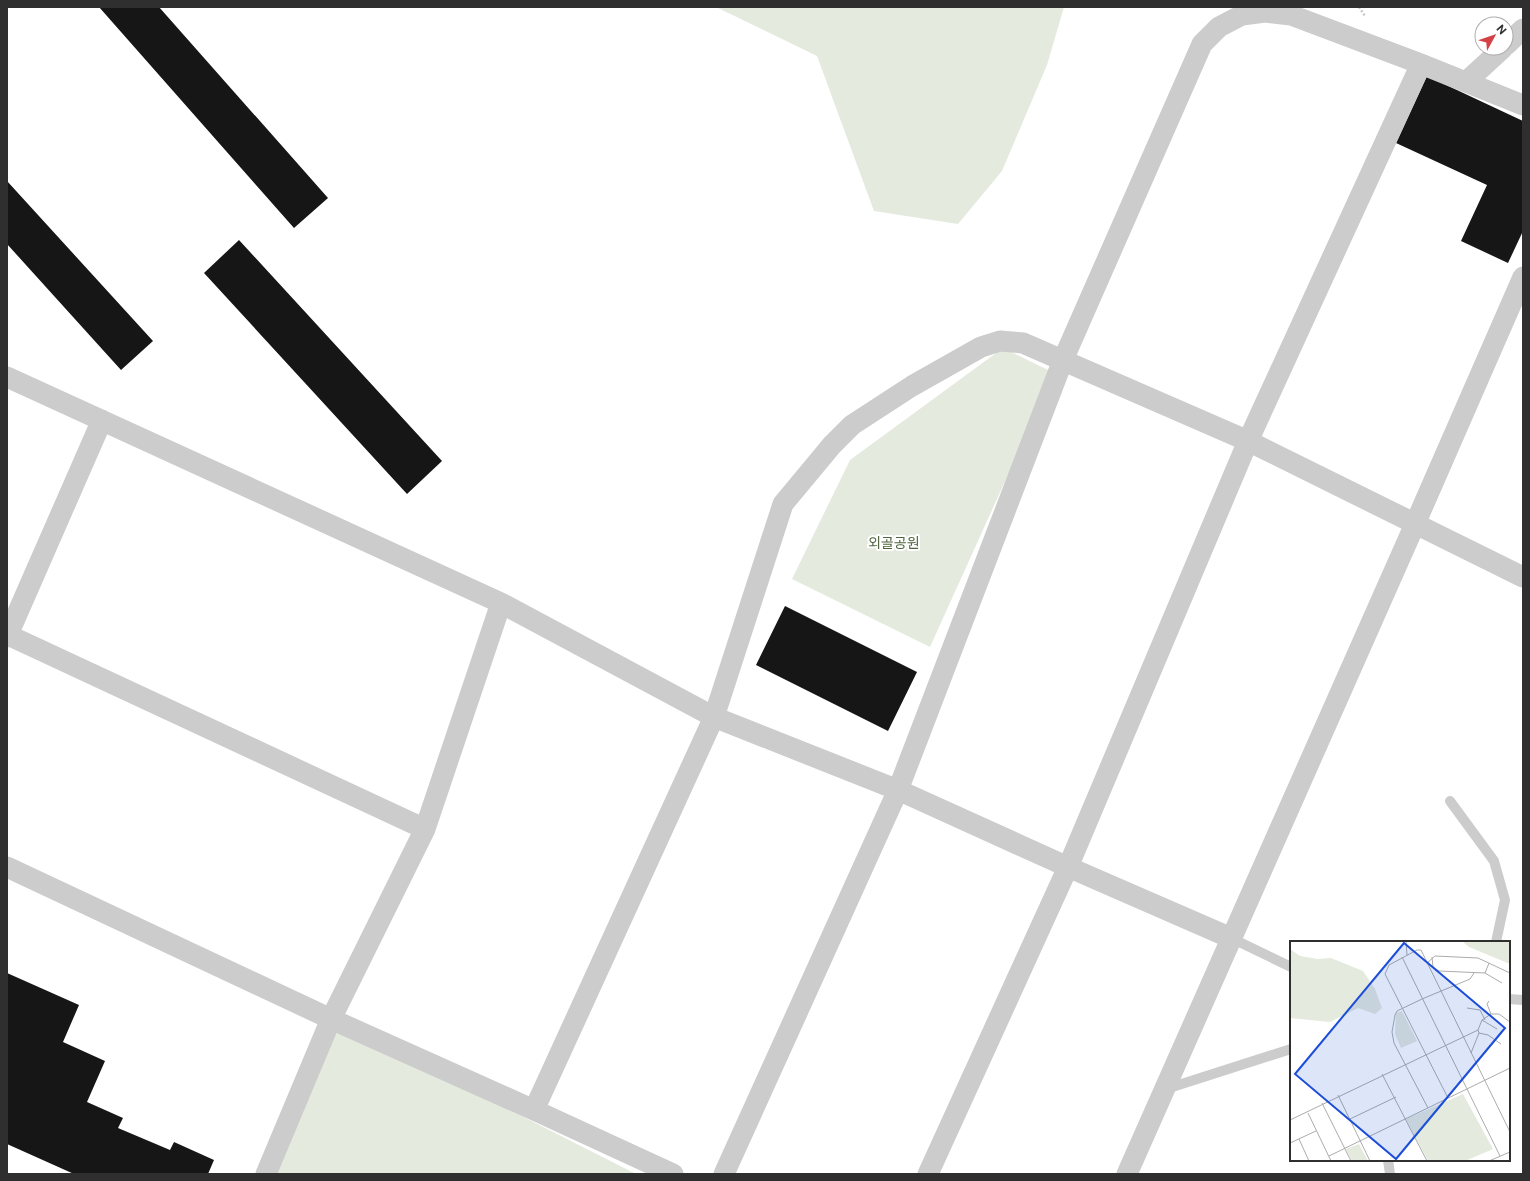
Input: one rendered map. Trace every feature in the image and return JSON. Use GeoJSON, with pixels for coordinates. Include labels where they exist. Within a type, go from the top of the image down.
{"type":"FeatureCollection","features":[{"type":"Feature","properties":{"kind":"street"},"geometry":{"type":"LineString","coordinates":[[724,1174],[898,790],[1063,360],[1202,44],[1219,27],[1242,15],[1265,12],[1291,15],[1421,64],[1523,105]]}},
{"type":"Feature","properties":{"kind":"street"},"geometry":{"type":"LineString","coordinates":[[1514,37],[1523,29]]}},
{"type":"Feature","properties":{"kind":"street"},"geometry":{"type":"LineString","coordinates":[[1466,82],[1494,56]]}},
{"type":"Feature","properties":{"kind":"street"},"geometry":{"type":"LineString","coordinates":[[928,1174],[1068,867],[1248,441],[1421,64]]}},
{"type":"Feature","properties":{"kind":"street"},"geometry":{"type":"LineString","coordinates":[[1127,1174],[1523,277]]}},
{"type":"Feature","properties":{"kind":"street"},"geometry":{"type":"LineString","coordinates":[[534,1110],[714,717],[783,504],[832,445],[852,425],[912,386],[981,347],[1000,340],[1023,343],[1248,441],[1523,577]]}},
{"type":"Feature","properties":{"kind":"street"},"geometry":{"type":"LineString","coordinates":[[7,376],[501,603],[714,717],[898,790],[1068,867],[1231,938]]}},
{"type":"Feature","properties":{"kind":"street"},"geometry":{"type":"LineString","coordinates":[[102,420],[7,636],[425,829]]}},
{"type":"Feature","properties":{"kind":"street"},"geometry":{"type":"LineString","coordinates":[[266,1174],[331,1019],[425,829],[501,603]]}},
{"type":"Feature","properties":{"kind":"street"},"geometry":{"type":"LineString","coordinates":[[7,867],[331,1019],[673,1174]]}},
{"type":"Feature","properties":{"kind":"lane"},"geometry":{"type":"LineString","coordinates":[[1450,801],[1494,861],[1505,900],[1496,941]]}},
{"type":"Feature","properties":{"kind":"lane"},"geometry":{"type":"LineString","coordinates":[[1231,938],[1290,967]]}},
{"type":"Feature","properties":{"kind":"lane"},"geometry":{"type":"LineString","coordinates":[[1510,999],[1523,1000]]}},
{"type":"Feature","properties":{"kind":"lane"},"geometry":{"type":"LineString","coordinates":[[1164,1090],[1290,1049]]}},
{"type":"Feature","properties":{"kind":"lane"},"geometry":{"type":"LineString","coordinates":[[1388,1161],[1390,1174]]}},
{"type":"Feature","properties":{"kind":"green space"},"geometry":{"type":"Polygon","coordinates":[[[716,7],[1064,7],[1047,65],[1002,171],[958,224],[874,211],[817,56],[716,7]]]}},
{"type":"Feature","properties":{"kind":"green space","name":"외골공원"},"geometry":{"type":"Polygon","coordinates":[[[1003,348],[1054,373],[930,647],[792,579],[850,460],[1003,348]]]}},
{"type":"Feature","properties":{"kind":"green space"},"geometry":{"type":"Polygon","coordinates":[[[331,1019],[636,1174],[269,1174],[331,1019]]]}},
{"type":"Feature","properties":{"kind":"building"},"geometry":{"type":"Polygon","coordinates":[[[99,7],[159,7],[328,198],[294,228],[99,7]]]}},
{"type":"Feature","properties":{"kind":"building"},"geometry":{"type":"Polygon","coordinates":[[[1427,76],[1523,121],[1523,231],[1508,263],[1461,241],[1487,185],[1396,143],[1427,76]]]}},
{"type":"Feature","properties":{"kind":"building"},"geometry":{"type":"Polygon","coordinates":[[[7,181],[153,341],[121,370],[7,244],[7,181]]]}},
{"type":"Feature","properties":{"kind":"building"},"geometry":{"type":"Polygon","coordinates":[[[239,240],[442,461],[407,494],[204,273],[239,240]]]}},
{"type":"Feature","properties":{"kind":"building"},"geometry":{"type":"Polygon","coordinates":[[[785,606],[917,672],[888,731],[756,665],[785,606]]]}},
{"type":"Feature","properties":{"kind":"building"},"geometry":{"type":"Polygon","coordinates":[[[7,973],[79,1005],[63,1042],[105,1061],[87,1102],[123,1118],[118,1128],[170,1150],[174,1142],[214,1160],[208,1174],[74,1174],[7,1144],[7,973]]]}}]}
